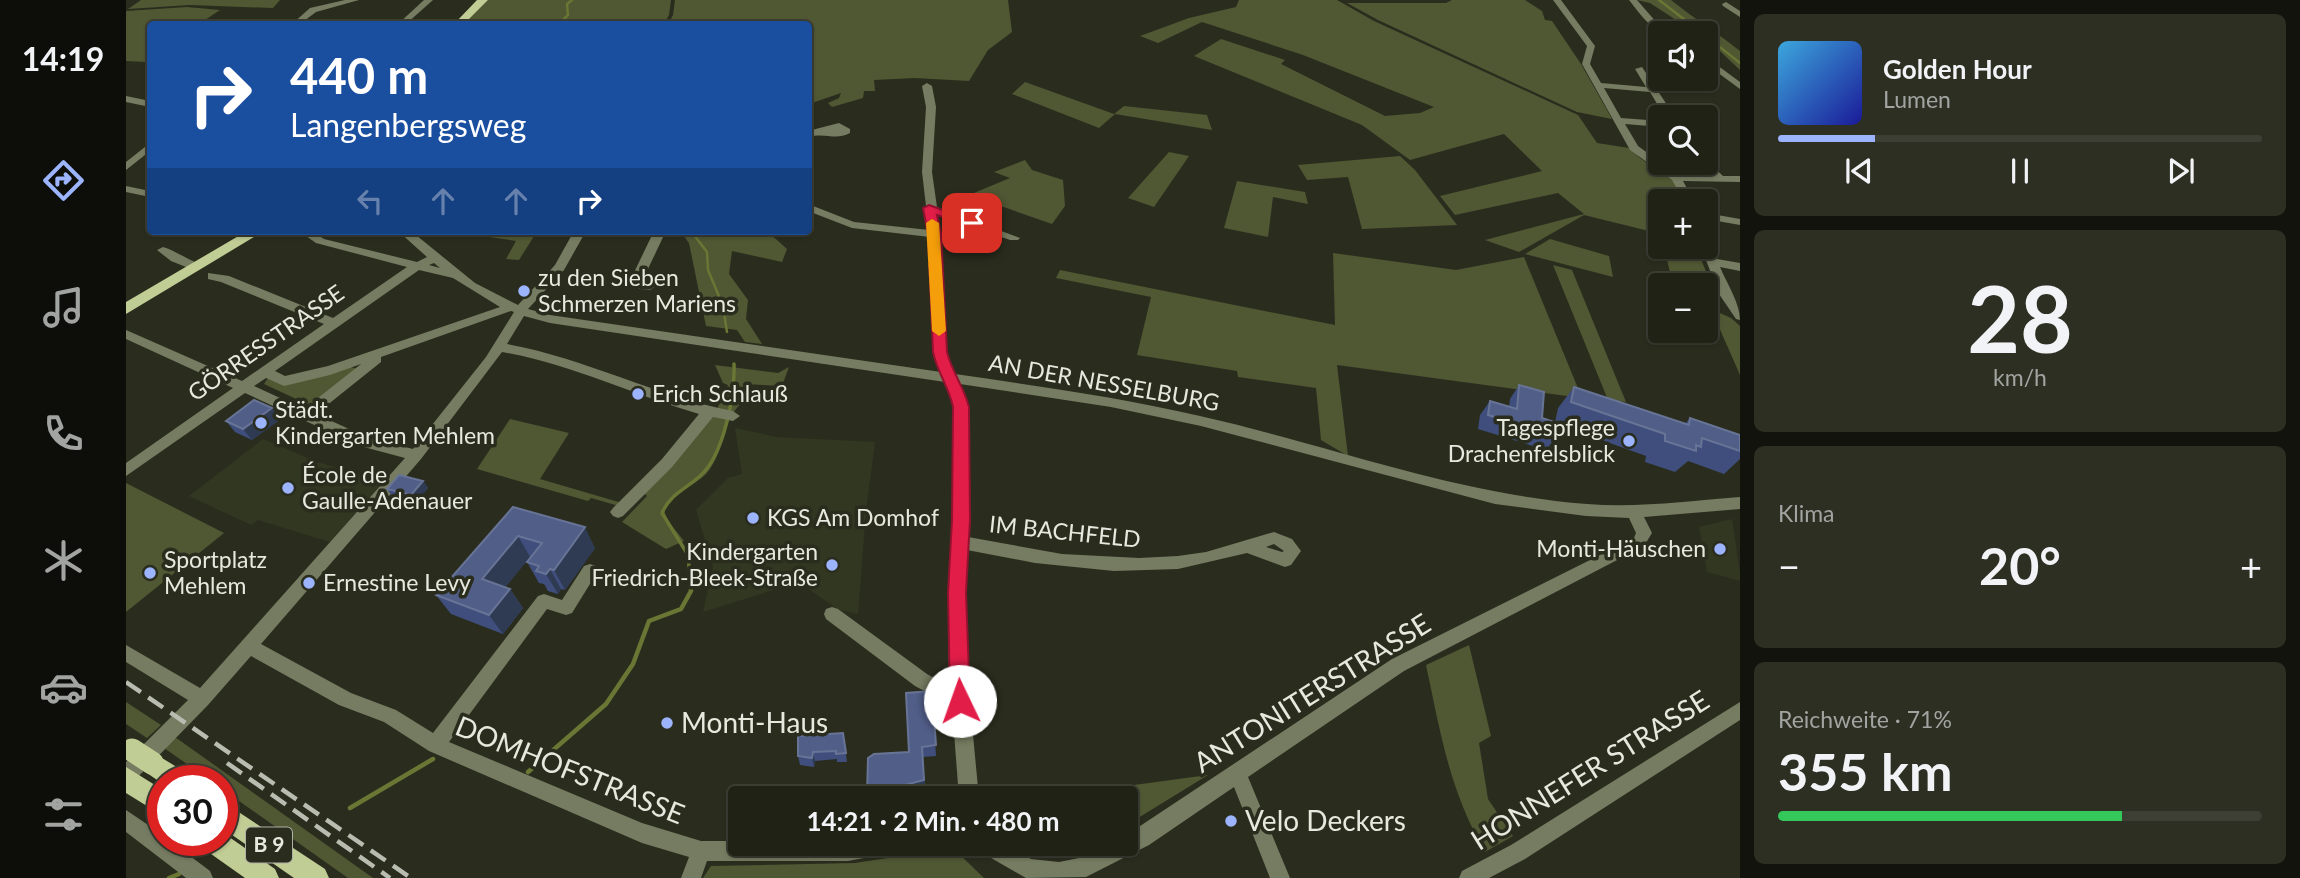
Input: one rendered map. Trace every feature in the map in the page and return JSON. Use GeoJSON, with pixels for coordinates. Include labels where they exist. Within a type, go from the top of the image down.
{"type":"FeatureCollection","features":[{"type":"Feature","properties":{"kind":"main road"},"geometry":{"type":"LineString","coordinates":[[462,21],[483,0]]}},
{"type":"Feature","properties":{"kind":"main road"},"geometry":{"type":"LineString","coordinates":[[126,309],[250,235]]}},
{"type":"Feature","properties":{"kind":"main road"},"geometry":{"type":"LineString","coordinates":[[137,753],[155,765]]}},
{"type":"Feature","properties":{"kind":"main road"},"geometry":{"type":"LineString","coordinates":[[128,779],[147,793]]}},
{"type":"Feature","properties":{"kind":"main road","name":"B 9"},"geometry":{"type":"LineString","coordinates":[[238,824],[316,878]]}},
{"type":"Feature","properties":{"kind":"main road","name":"B 9"},"geometry":{"type":"LineString","coordinates":[[235,856],[266,878]]}},
{"type":"Feature","properties":{"kind":"street"},"geometry":{"type":"LineString","coordinates":[[300,21],[313,10],[355,0]]}},
{"type":"Feature","properties":{"kind":"street"},"geometry":{"type":"LineString","coordinates":[[405,21],[429,0]]}},
{"type":"Feature","properties":{"kind":"street"},"geometry":{"type":"LineString","coordinates":[[1557,0],[1591,46],[1586,64],[1638,153],[1676,178],[1682,189]]}},
{"type":"Feature","properties":{"kind":"street"},"geometry":{"type":"LineString","coordinates":[[1633,0],[1651,21]]}},
{"type":"Feature","properties":{"kind":"street"},"geometry":{"type":"LineString","coordinates":[[1726,4],[1740,15]]}},
{"type":"Feature","properties":{"kind":"street"},"geometry":{"type":"LineString","coordinates":[[1639,69],[1648,82]]}},
{"type":"Feature","properties":{"kind":"street"},"geometry":{"type":"LineString","coordinates":[[1718,69],[1740,86]]}},
{"type":"Feature","properties":{"kind":"street"},"geometry":{"type":"LineString","coordinates":[[1598,85],[1648,90]]}},
{"type":"Feature","properties":{"kind":"street"},"geometry":{"type":"LineString","coordinates":[[927,86],[931,107],[927,172],[929,208],[935,234],[940,352],[961,407],[957,593],[960,701],[968,786]]}},
{"type":"Feature","properties":{"kind":"street"},"geometry":{"type":"LineString","coordinates":[[126,99],[147,103]]}},
{"type":"Feature","properties":{"kind":"street"},"geometry":{"type":"LineString","coordinates":[[1617,120],[1648,123]]}},
{"type":"Feature","properties":{"kind":"street"},"geometry":{"type":"LineString","coordinates":[[812,133],[822,131]]}},
{"type":"Feature","properties":{"kind":"street"},"geometry":{"type":"LineString","coordinates":[[126,167],[147,149]]}},
{"type":"Feature","properties":{"kind":"street"},"geometry":{"type":"LineString","coordinates":[[1676,178],[1740,179]]}},
{"type":"Feature","properties":{"kind":"street"},"geometry":{"type":"LineString","coordinates":[[126,189],[147,193]]}},
{"type":"Feature","properties":{"kind":"street"},"geometry":{"type":"LineString","coordinates":[[929,208],[1014,237]]}},
{"type":"Feature","properties":{"kind":"street"},"geometry":{"type":"LineString","coordinates":[[812,209],[852,225],[935,234]]}},
{"type":"Feature","properties":{"kind":"street"},"geometry":{"type":"LineString","coordinates":[[1718,218],[1740,222]]}},
{"type":"Feature","properties":{"kind":"street"},"geometry":{"type":"LineString","coordinates":[[311,235],[320,241],[456,276]]}},
{"type":"Feature","properties":{"kind":"street"},"geometry":{"type":"LineString","coordinates":[[409,235],[456,276],[485,296],[514,310]]}},
{"type":"Feature","properties":{"kind":"street"},"geometry":{"type":"LineString","coordinates":[[128,779],[249,646],[416,454],[499,347],[514,310],[560,267],[578,235]]}},
{"type":"Feature","properties":{"kind":"street"},"geometry":{"type":"LineString","coordinates":[[639,275],[658,235]]}},
{"type":"Feature","properties":{"kind":"street"},"geometry":{"type":"LineString","coordinates":[[163,250],[175,259],[196,267]]}},
{"type":"Feature","properties":{"kind":"street","name":"GÖRRESSTRASSE"},"geometry":{"type":"LineString","coordinates":[[127,468],[418,265],[435,258]]}},
{"type":"Feature","properties":{"kind":"street"},"geometry":{"type":"LineString","coordinates":[[1711,259],[1729,302],[1740,316]]}},
{"type":"Feature","properties":{"kind":"street"},"geometry":{"type":"LineString","coordinates":[[1712,262],[1740,267]]}},
{"type":"Feature","properties":{"kind":"street"},"geometry":{"type":"LineString","coordinates":[[212,276],[333,323]]}},
{"type":"Feature","properties":{"kind":"street"},"geometry":{"type":"LineString","coordinates":[[265,372],[284,381],[330,370],[514,310]]}},
{"type":"Feature","properties":{"kind":"street","name":"AN DER NESSELBURG"},"geometry":{"type":"LineString","coordinates":[[514,310],[578,324],[1060,394],[1145,409],[1495,498],[1575,509],[1634,512],[1740,503]]}},
{"type":"Feature","properties":{"kind":"street"},"geometry":{"type":"LineString","coordinates":[[126,334],[365,442],[416,454]]}},
{"type":"Feature","properties":{"kind":"street"},"geometry":{"type":"LineString","coordinates":[[499,347],[547,356],[651,396],[720,414],[618,512]]}},
{"type":"Feature","properties":{"kind":"street"},"geometry":{"type":"LineString","coordinates":[[306,415],[386,352]]}},
{"type":"Feature","properties":{"kind":"street","name":"ANTONITERSTRASSE"},"geometry":{"type":"LineString","coordinates":[[1004,856],[1029,873],[1059,873],[1086,867],[1142,838],[1398,665],[1639,542],[1644,533],[1634,512]]}},
{"type":"Feature","properties":{"kind":"street","name":"IM BACHFELD"},"geometry":{"type":"LineString","coordinates":[[960,542],[1082,561],[1134,565],[1191,561],[1248,547]]}},
{"type":"Feature","properties":{"kind":"street"},"geometry":{"type":"LineString","coordinates":[[435,745],[544,601],[566,608],[590,571]]}},
{"type":"Feature","properties":{"kind":"street"},"geometry":{"type":"LineString","coordinates":[[832,614],[921,680],[960,701]]}},
{"type":"Feature","properties":{"kind":"street","name":"DOMHOFSTRASSE"},"geometry":{"type":"LineString","coordinates":[[249,646],[345,699],[411,727],[435,745],[642,833],[701,852],[728,852]]}},
{"type":"Feature","properties":{"kind":"street"},"geometry":{"type":"LineString","coordinates":[[126,653],[202,699]]}},
{"type":"Feature","properties":{"kind":"street","name":"HONNEFER STRASSE"},"geometry":{"type":"LineString","coordinates":[[1469,878],[1518,852],[1740,710]]}},
{"type":"Feature","properties":{"kind":"street"},"geometry":{"type":"LineString","coordinates":[[1237,772],[1280,878]]}},
{"type":"Feature","properties":{"kind":"street"},"geometry":{"type":"LineString","coordinates":[[126,820],[203,878]]}},
{"type":"Feature","properties":{"kind":"street"},"geometry":{"type":"LineString","coordinates":[[691,878],[701,852]]}},
{"type":"Feature","properties":{"kind":"shaded area"},"geometry":{"type":"Polygon","coordinates":[[[141,0],[280,0],[273,8],[190,5],[128,9],[141,0]]]}},
{"type":"Feature","properties":{"kind":"shaded area"},"geometry":{"type":"Polygon","coordinates":[[[488,0],[671,0],[666,21],[466,21],[488,0]]]}},
{"type":"Feature","properties":{"kind":"shaded area"},"geometry":{"type":"Polygon","coordinates":[[[675,0],[1008,0],[1012,32],[988,50],[969,81],[915,78],[874,80],[875,91],[864,91],[863,98],[832,107],[828,103],[839,98],[841,93],[812,103],[812,21],[670,21],[675,0]]]}},
{"type":"Feature","properties":{"kind":"shaded area"},"geometry":{"type":"Polygon","coordinates":[[[1239,0],[1337,0],[1374,21],[1578,115],[1597,143],[1629,148],[1648,163],[1648,175],[1665,175],[1678,184],[1680,189],[1648,189],[1648,231],[1584,215],[1519,252],[1485,240],[1584,214],[1558,193],[1455,215],[1440,196],[1542,171],[1504,134],[1410,160],[1362,125],[1194,56],[1221,39],[1285,60],[1281,64],[1385,116],[1420,113],[1434,107],[1303,55],[1202,22],[1158,43],[1140,36],[1189,18],[1236,7],[1239,0]]]}},
{"type":"Feature","properties":{"kind":"shaded area"},"geometry":{"type":"Polygon","coordinates":[[[1452,0],[1525,0],[1542,11],[1545,20],[1552,21],[1581,64],[1612,119],[1577,112],[1347,3],[1446,3],[1452,0]]]}},
{"type":"Feature","properties":{"kind":"shaded area"},"geometry":{"type":"Polygon","coordinates":[[[1637,0],[1671,0],[1699,21],[1678,21],[1650,3],[1637,0]]]}},
{"type":"Feature","properties":{"kind":"shaded area"},"geometry":{"type":"Polygon","coordinates":[[[187,7],[220,10],[204,21],[147,21],[147,62],[126,61],[126,11],[187,7]]]}},
{"type":"Feature","properties":{"kind":"shaded area"},"geometry":{"type":"Polygon","coordinates":[[[1718,35],[1740,51],[1740,70],[1718,49],[1718,35]]]}},
{"type":"Feature","properties":{"kind":"shaded area"},"geometry":{"type":"Polygon","coordinates":[[[1025,82],[1114,114],[1124,106],[1207,115],[1212,130],[1115,114],[1099,128],[1012,94],[1025,82]]]}},
{"type":"Feature","properties":{"kind":"shaded area"},"geometry":{"type":"Polygon","coordinates":[[[1169,152],[1189,156],[1154,207],[1128,198],[1169,152]]]}},
{"type":"Feature","properties":{"kind":"shaded area"},"geometry":{"type":"Polygon","coordinates":[[[1400,156],[1415,170],[1457,225],[1362,229],[1348,177],[1307,180],[1298,165],[1400,156]]]}},
{"type":"Feature","properties":{"kind":"shaded area"},"geometry":{"type":"Polygon","coordinates":[[[1025,160],[1032,170],[1063,180],[1065,206],[1052,224],[969,195],[1010,178],[994,172],[1025,160]]]}},
{"type":"Feature","properties":{"kind":"shaded area"},"geometry":{"type":"Polygon","coordinates":[[[1237,181],[1305,192],[1308,204],[1273,197],[1268,237],[1224,228],[1237,181]]]}},
{"type":"Feature","properties":{"kind":"shaded area"},"geometry":{"type":"Polygon","coordinates":[[[535,235],[519,260],[506,259],[516,241],[482,236],[535,235]]]}},
{"type":"Feature","properties":{"kind":"shaded area"},"geometry":{"type":"Polygon","coordinates":[[[683,235],[771,235],[787,249],[782,262],[732,251],[729,274],[748,300],[746,319],[762,344],[745,342],[737,330],[706,326],[689,243],[683,235]]]}},
{"type":"Feature","properties":{"kind":"shaded area"},"geometry":{"type":"Polygon","coordinates":[[[1550,239],[1609,256],[1613,277],[1525,254],[1550,239]]]}},
{"type":"Feature","properties":{"kind":"shaded area"},"geometry":{"type":"Polygon","coordinates":[[[1333,253],[1456,270],[1524,257],[1582,398],[1337,365],[1348,456],[1321,440],[1316,388],[1238,377],[1237,371],[1137,355],[1151,297],[1056,278],[1060,270],[1335,325],[1333,253]]]}},
{"type":"Feature","properties":{"kind":"shaded area"},"geometry":{"type":"Polygon","coordinates":[[[1667,259],[1701,259],[1707,273],[1670,273],[1667,259]]]}},
{"type":"Feature","properties":{"kind":"shaded area"},"geometry":{"type":"Polygon","coordinates":[[[1553,265],[1572,270],[1626,402],[1608,400],[1553,265]]]}},
{"type":"Feature","properties":{"kind":"shaded area"},"geometry":{"type":"Polygon","coordinates":[[[1718,312],[1740,326],[1740,375],[1718,325],[1718,312]]]}},
{"type":"Feature","properties":{"kind":"shaded area"},"geometry":{"type":"Polygon","coordinates":[[[715,365],[778,373],[789,367],[782,386],[744,384],[737,400],[742,403],[730,418],[712,466],[706,474],[667,503],[666,517],[684,541],[666,549],[622,522],[647,496],[643,492],[717,409],[728,385],[723,383],[715,365]]]}},
{"type":"Feature","properties":{"kind":"shaded area"},"geometry":{"type":"Polygon","coordinates":[[[348,366],[357,369],[309,405],[264,384],[268,378],[282,384],[348,366]]]}},
{"type":"Feature","properties":{"kind":"shaded area"},"geometry":{"type":"Polygon","coordinates":[[[510,419],[569,433],[540,479],[622,503],[619,506],[591,498],[588,501],[477,469],[510,419]]]}},
{"type":"Feature","properties":{"kind":"shaded area","name":"KGS Am Domhof"},"geometry":{"type":"Polygon","coordinates":[[[735,428],[776,437],[875,442],[866,511],[858,614],[837,609],[799,582],[703,612],[713,567],[696,510],[728,478],[742,474],[735,428]]]}},
{"type":"Feature","properties":{"kind":"shaded area","name":"École de Gaulle-Adenauer"},"geometry":{"type":"Polygon","coordinates":[[[263,439],[317,462],[384,481],[330,542],[258,520],[251,525],[189,496],[263,439]]]}},
{"type":"Feature","properties":{"kind":"shaded area","name":"Sportplatz Mehlem"},"geometry":{"type":"Polygon","coordinates":[[[126,483],[224,533],[126,612],[126,483]]]}},
{"type":"Feature","properties":{"kind":"shaded area","name":"Monti-Häuschen"},"geometry":{"type":"Polygon","coordinates":[[[1732,519],[1740,581],[1707,572],[1699,527],[1732,519]]]}},
{"type":"Feature","properties":{"kind":"shaded area"},"geometry":{"type":"Polygon","coordinates":[[[1469,645],[1491,736],[1479,743],[1488,799],[1513,836],[1485,852],[1454,784],[1426,665],[1469,645]]]}},
{"type":"Feature","properties":{"kind":"shaded area"},"geometry":{"type":"Polygon","coordinates":[[[126,702],[161,725],[147,738],[126,724],[126,702]]]}},
{"type":"Feature","properties":{"kind":"shaded area"},"geometry":{"type":"Polygon","coordinates":[[[175,737],[214,765],[188,765],[164,748],[175,737]]]}},
{"type":"Feature","properties":{"kind":"shaded area"},"geometry":{"type":"Polygon","coordinates":[[[1208,775],[1138,818],[1138,786],[1127,786],[1208,775]]]}},
{"type":"Feature","properties":{"kind":"shaded area"},"geometry":{"type":"Polygon","coordinates":[[[238,782],[373,878],[348,878],[238,800],[238,782]]]}},
{"type":"Feature","properties":{"kind":"shaded area"},"geometry":{"type":"Polygon","coordinates":[[[901,856],[961,856],[984,878],[703,878],[711,866],[855,863],[901,856]]]}},
{"type":"Feature","properties":{"kind":"building"},"geometry":{"type":"Polygon","coordinates":[[[1519,385],[1544,392],[1542,418],[1557,423],[1557,436],[1488,415],[1490,401],[1517,409],[1519,385]]]}},
{"type":"Feature","properties":{"kind":"building"},"geometry":{"type":"Polygon","coordinates":[[[1574,387],[1689,425],[1690,418],[1740,435],[1740,451],[1702,438],[1701,447],[1696,445],[1696,451],[1665,441],[1665,434],[1571,402],[1574,387]]]}},
{"type":"Feature","properties":{"kind":"building"},"geometry":{"type":"Polygon","coordinates":[[[254,400],[272,408],[243,429],[226,421],[254,400]]]}},
{"type":"Feature","properties":{"kind":"building"},"geometry":{"type":"Polygon","coordinates":[[[399,475],[423,481],[411,495],[387,489],[399,475]]]}},
{"type":"Feature","properties":{"kind":"building"},"geometry":{"type":"Polygon","coordinates":[[[513,507],[585,527],[554,570],[550,569],[546,574],[536,571],[539,566],[527,562],[542,543],[518,536],[482,579],[510,589],[489,615],[436,595],[513,507]]]}},
{"type":"Feature","properties":{"kind":"building"},"geometry":{"type":"Polygon","coordinates":[[[932,691],[936,745],[922,747],[924,780],[901,786],[867,786],[868,758],[874,754],[909,752],[906,693],[932,691]]]}},
{"type":"Feature","properties":{"kind":"building"},"geometry":{"type":"Polygon","coordinates":[[[843,733],[846,753],[813,752],[812,758],[798,756],[798,736],[843,733]]]}},
{"type":"Feature","properties":{"kind":"waterway"},"geometry":{"type":"LineString","coordinates":[[562,21],[568,15],[567,4],[572,0]]}},
{"type":"Feature","properties":{"kind":"waterway"},"geometry":{"type":"LineString","coordinates":[[1659,0],[1686,21]]}},
{"type":"Feature","properties":{"kind":"waterway"},"geometry":{"type":"LineString","coordinates":[[1718,46],[1740,63]]}},
{"type":"Feature","properties":{"kind":"waterway"},"geometry":{"type":"LineString","coordinates":[[694,235],[707,252],[708,270],[723,306],[727,332]]}},
{"type":"Feature","properties":{"kind":"waterway"},"geometry":{"type":"LineString","coordinates":[[690,577],[688,555],[662,513],[674,496],[700,476],[716,454],[730,408],[734,364]]}},
{"type":"Feature","properties":{"kind":"waterway"},"geometry":{"type":"LineString","coordinates":[[528,772],[606,704],[633,664],[649,621],[681,609],[691,591],[690,575]]}},
{"type":"Feature","properties":{"kind":"waterway"},"geometry":{"type":"LineString","coordinates":[[350,808],[433,759]]}},
{"type":"Feature","properties":{"kind":"waterway"},"geometry":{"type":"LineString","coordinates":[[169,878],[179,874]]}},
{"type":"Feature","properties":{"kind":"railway"},"geometry":{"type":"LineString","coordinates":[[126,682],[411,878]]}},
{"type":"Feature","properties":{"kind":"railway"},"geometry":{"type":"LineString","coordinates":[[227,763],[390,878]]}},
{"type":"Feature","properties":{"kind":"slow traffic"},"geometry":{"type":"LineString","coordinates":[[932,223],[935,234],[939,331]]}},
{"type":"Feature","properties":{"kind":"place","name":"zu den Sieben Schmerzen Mariens"},"geometry":{"type":"Point","coordinates":[524,291]}},
{"type":"Feature","properties":{"kind":"place","name":"Erich Schlauß"},"geometry":{"type":"Point","coordinates":[638,394]}},
{"type":"Feature","properties":{"kind":"place","name":"Städt. Kindergarten Mehlem"},"geometry":{"type":"Point","coordinates":[261,423]}},
{"type":"Feature","properties":{"kind":"place","name":"Tagespflege Drachenfelsblick"},"geometry":{"type":"Point","coordinates":[1629,441]}},
{"type":"Feature","properties":{"kind":"place","name":"École de Gaulle-Adenauer"},"geometry":{"type":"Point","coordinates":[288,488]}},
{"type":"Feature","properties":{"kind":"place","name":"KGS Am Domhof"},"geometry":{"type":"Point","coordinates":[753,518]}},
{"type":"Feature","properties":{"kind":"place","name":"Monti-Häuschen"},"geometry":{"type":"Point","coordinates":[1720,549]}},
{"type":"Feature","properties":{"kind":"place","name":"Kindergarten Friedrich-Bleek-Straße"},"geometry":{"type":"Point","coordinates":[832,565]}},
{"type":"Feature","properties":{"kind":"place","name":"Sportplatz Mehlem"},"geometry":{"type":"Point","coordinates":[150,573]}},
{"type":"Feature","properties":{"kind":"place","name":"Ernestine Levy"},"geometry":{"type":"Point","coordinates":[309,583]}},
{"type":"Feature","properties":{"kind":"place","name":"Monti-Haus"},"geometry":{"type":"Point","coordinates":[667,723]}},
{"type":"Feature","properties":{"kind":"place","name":"Velo Deckers"},"geometry":{"type":"Point","coordinates":[1231,821]}},
{"type":"Feature","properties":{"kind":"route"},"geometry":{"type":"LineString","coordinates":[[960,701],[957,593],[961,520],[961,407],[958,392],[943,365],[940,352],[935,234],[929,208],[972,223]]}}]}
